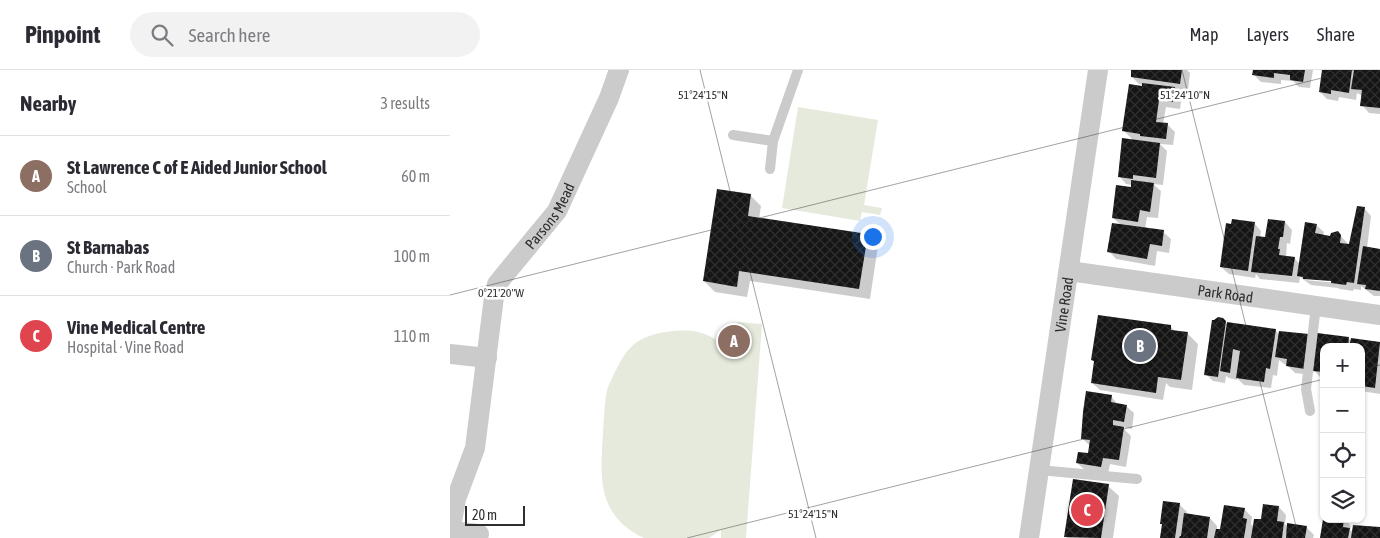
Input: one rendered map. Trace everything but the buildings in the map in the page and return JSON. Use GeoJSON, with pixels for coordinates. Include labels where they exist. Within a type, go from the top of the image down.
{"type":"FeatureCollection","features":[{"type":"Feature","properties":{"kind":"street","name":"Parsons Mead"},"geometry":{"type":"LineString","coordinates":[[480,534],[450,532],[456,500],[475,448],[486,358],[498,284],[556,211],[619,70]]}},
{"type":"Feature","properties":{"kind":"street","name":"Vine Road"},"geometry":{"type":"LineString","coordinates":[[1029,538],[1098,70]]}},
{"type":"Feature","properties":{"kind":"street","name":"Park Road"},"geometry":{"type":"LineString","coordinates":[[1069,272],[1380,315]]}},
{"type":"Feature","properties":{"kind":"street"},"geometry":{"type":"LineString","coordinates":[[450,354],[486,358]]}},
{"type":"Feature","properties":{"kind":"lane"},"geometry":{"type":"LineString","coordinates":[[770,169],[773,141],[798,70]]}},
{"type":"Feature","properties":{"kind":"lane"},"geometry":{"type":"LineString","coordinates":[[733,135],[773,141]]}},
{"type":"Feature","properties":{"kind":"lane"},"geometry":{"type":"LineString","coordinates":[[1310,411],[1306,390],[1316,306]]}},
{"type":"Feature","properties":{"kind":"lane"},"geometry":{"type":"LineString","coordinates":[[1039,470],[1137,480]]}},
{"type":"Feature","properties":{"kind":"shaded area"},"geometry":{"type":"Polygon","coordinates":[[[798,107],[878,120],[864,205],[882,208],[880,215],[862,212],[860,221],[782,208],[798,107]]]}},
{"type":"Feature","properties":{"kind":"shaded area"},"geometry":{"type":"Polygon","coordinates":[[[737,322],[762,324],[746,538],[721,538],[721,530],[709,538],[644,538],[617,519],[605,494],[602,480],[602,450],[605,402],[609,384],[630,348],[639,341],[655,334],[673,331],[703,333],[734,353],[737,322]]]}},
{"type":"Feature","properties":{"kind":"place","name":"St Lawrence C of E Aided Junior School"},"geometry":{"type":"Point","coordinates":[734,341]}},
{"type":"Feature","properties":{"kind":"place","name":"St Barnabas"},"geometry":{"type":"Point","coordinates":[1140,346]}},
{"type":"Feature","properties":{"kind":"place","name":"Vine Medical Centre"},"geometry":{"type":"Point","coordinates":[1087,510]}}]}
